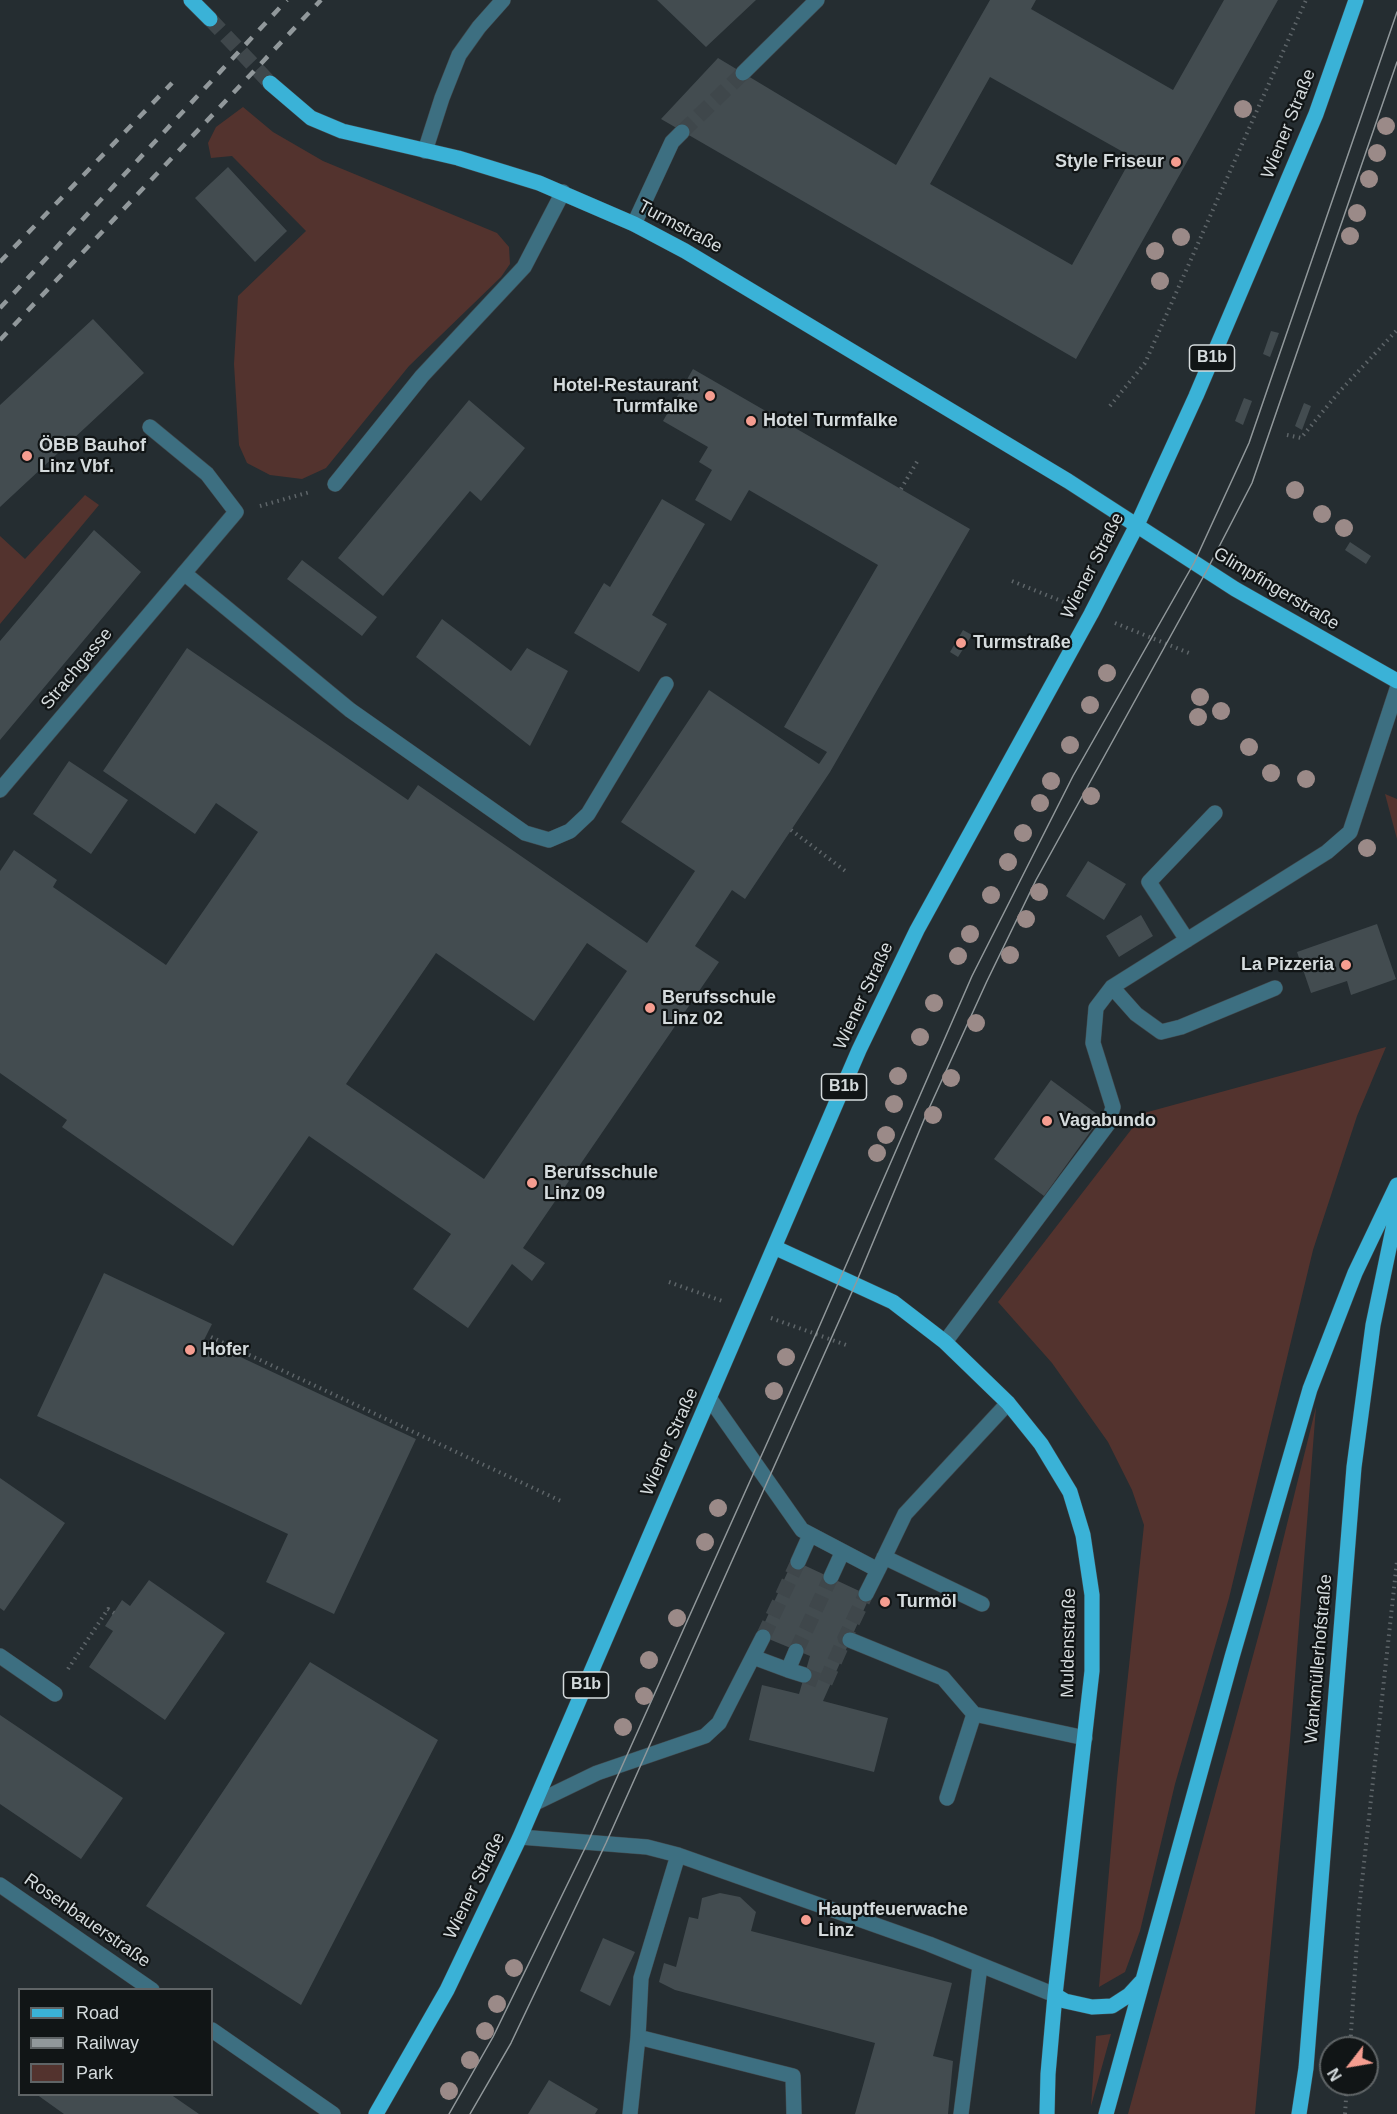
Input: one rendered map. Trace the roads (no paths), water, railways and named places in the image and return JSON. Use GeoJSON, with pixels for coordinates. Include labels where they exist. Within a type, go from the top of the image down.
{"type":"FeatureCollection","features":[{"type":"Feature","properties":{"kind":"main road"},"geometry":{"type":"LineString","coordinates":[[191,0],[210,19]]}},
{"type":"Feature","properties":{"kind":"main road","name":"Wiener Straße"},"geometry":{"type":"LineString","coordinates":[[376,2114],[447,1990],[520,1837],[776,1248],[859,1050],[917,930],[1091,614],[1137,525],[1196,396],[1316,114],[1356,0]]}},
{"type":"Feature","properties":{"kind":"main road","name":"Turmstraße"},"geometry":{"type":"LineString","coordinates":[[270,83],[311,118],[342,131],[458,158],[563,192],[634,224],[724,274],[1137,525]]}},
{"type":"Feature","properties":{"kind":"main road","name":"Glimpfingerstraße"},"geometry":{"type":"LineString","coordinates":[[1137,525],[1235,589],[1397,681]]}},
{"type":"Feature","properties":{"kind":"main road"},"geometry":{"type":"LineString","coordinates":[[1106,2114],[1232,1657],[1310,1389],[1355,1273],[1397,1185]]}},
{"type":"Feature","properties":{"kind":"main road","name":"Wankmüllerhofstraße"},"geometry":{"type":"LineString","coordinates":[[1299,2114],[1306,2068],[1354,1467],[1373,1325],[1397,1210]]}},
{"type":"Feature","properties":{"kind":"main road","name":"Muldenstraße"},"geometry":{"type":"LineString","coordinates":[[776,1248],[893,1302],[945,1342],[1008,1403],[1041,1444],[1070,1491],[1083,1535],[1092,1595],[1092,1671],[1055,1995],[1047,2114]]}},
{"type":"Feature","properties":{"kind":"main road"},"geometry":{"type":"LineString","coordinates":[[1055,1995],[1065,2001],[1092,2007],[1112,2006],[1129,1995],[1145,1977]]}},
{"type":"Feature","properties":{"kind":"main road"},"geometry":{"type":"LineString","coordinates":[[1305,2114],[1306,2068]]}},
{"type":"Feature","properties":{"kind":"street"},"geometry":{"type":"LineString","coordinates":[[425,151],[459,55],[479,27],[503,0]]}},
{"type":"Feature","properties":{"kind":"street"},"geometry":{"type":"LineString","coordinates":[[743,73],[818,0]]}},
{"type":"Feature","properties":{"kind":"street"},"geometry":{"type":"LineString","coordinates":[[634,224],[672,142],[682,132]]}},
{"type":"Feature","properties":{"kind":"street"},"geometry":{"type":"LineString","coordinates":[[336,484],[422,376],[524,267],[563,192]]}},
{"type":"Feature","properties":{"kind":"street","name":"Strachgasse"},"geometry":{"type":"LineString","coordinates":[[0,790],[236,512],[207,474],[150,427]]}},
{"type":"Feature","properties":{"kind":"street"},"geometry":{"type":"LineString","coordinates":[[184,573],[350,710],[525,833],[549,840],[570,831],[588,814],[666,684]]}},
{"type":"Feature","properties":{"kind":"street"},"geometry":{"type":"LineString","coordinates":[[945,1342],[1108,1124],[1113,1107],[1093,1043],[1096,1008],[1112,987],[1327,852],[1350,832],[1397,688]]}},
{"type":"Feature","properties":{"kind":"street"},"geometry":{"type":"LineString","coordinates":[[1186,940],[1149,882],[1215,813]]}},
{"type":"Feature","properties":{"kind":"street"},"geometry":{"type":"LineString","coordinates":[[1112,987],[1136,1014],[1161,1032],[1181,1027],[1275,988]]}},
{"type":"Feature","properties":{"kind":"street"},"geometry":{"type":"LineString","coordinates":[[710,1399],[806,1532],[842,1553],[881,1563],[982,1604]]}},
{"type":"Feature","properties":{"kind":"street"},"geometry":{"type":"LineString","coordinates":[[866,1594],[905,1514],[1008,1403]]}},
{"type":"Feature","properties":{"kind":"street"},"geometry":{"type":"LineString","coordinates":[[798,1562],[806,1532]]}},
{"type":"Feature","properties":{"kind":"street"},"geometry":{"type":"LineString","coordinates":[[831,1577],[842,1553]]}},
{"type":"Feature","properties":{"kind":"street"},"geometry":{"type":"LineString","coordinates":[[535,1803],[597,1773],[705,1736],[719,1723],[763,1637]]}},
{"type":"Feature","properties":{"kind":"street"},"geometry":{"type":"LineString","coordinates":[[850,1640],[943,1678],[974,1714],[1085,1738]]}},
{"type":"Feature","properties":{"kind":"street"},"geometry":{"type":"LineString","coordinates":[[788,1670],[796,1651]]}},
{"type":"Feature","properties":{"kind":"street"},"geometry":{"type":"LineString","coordinates":[[0,1656],[54,1693]]}},
{"type":"Feature","properties":{"kind":"street"},"geometry":{"type":"LineString","coordinates":[[753,1658],[804,1675]]}},
{"type":"Feature","properties":{"kind":"street"},"geometry":{"type":"LineString","coordinates":[[947,1798],[974,1714]]}},
{"type":"Feature","properties":{"kind":"street"},"geometry":{"type":"LineString","coordinates":[[520,1837],[647,1847],[678,1854],[929,1944],[1055,1995]]}},
{"type":"Feature","properties":{"kind":"street"},"geometry":{"type":"LineString","coordinates":[[630,2114],[641,1978],[678,1854]]}},
{"type":"Feature","properties":{"kind":"street","name":"Rosenbauerstraße"},"geometry":{"type":"LineString","coordinates":[[0,1885],[151,1988]]}},
{"type":"Feature","properties":{"kind":"street"},"geometry":{"type":"LineString","coordinates":[[961,2114],[980,1966]]}},
{"type":"Feature","properties":{"kind":"street"},"geometry":{"type":"LineString","coordinates":[[213,2031],[333,2114]]}},
{"type":"Feature","properties":{"kind":"street"},"geometry":{"type":"LineString","coordinates":[[638,2037],[793,2076],[794,2114]]}},
{"type":"Feature","properties":{"kind":"tunnel"},"geometry":{"type":"LineString","coordinates":[[210,19],[270,83]]}},
{"type":"Feature","properties":{"kind":"tunnel"},"geometry":{"type":"LineString","coordinates":[[682,132],[743,73]]}},
{"type":"Feature","properties":{"kind":"tunnel"},"geometry":{"type":"LineString","coordinates":[[763,1637],[798,1562]]}},
{"type":"Feature","properties":{"kind":"tunnel"},"geometry":{"type":"LineString","coordinates":[[796,1651],[831,1577]]}},
{"type":"Feature","properties":{"kind":"tunnel"},"geometry":{"type":"LineString","coordinates":[[850,1640],[845,1638],[866,1594]]}},
{"type":"Feature","properties":{"kind":"tunnel"},"geometry":{"type":"LineString","coordinates":[[804,1675],[825,1683],[845,1638]]}},
{"type":"Feature","properties":{"kind":"tram line"},"geometry":{"type":"LineString","coordinates":[[449,2114],[493,2037],[588,1842],[816,1334],[972,976],[1073,776],[1194,563],[1249,443],[1397,12]]}},
{"type":"Feature","properties":{"kind":"tram line"},"geometry":{"type":"LineString","coordinates":[[470,2114],[511,2043],[606,1843],[856,1283],[926,1115],[987,981],[1036,880],[1207,570],[1252,483],[1397,62]]}},
{"type":"Feature","properties":{"kind":"railway"},"geometry":{"type":"LineString","coordinates":[[0,308],[287,0]]}},
{"type":"Feature","properties":{"kind":"railway"},"geometry":{"type":"LineString","coordinates":[[0,340],[321,0]]}},
{"type":"Feature","properties":{"kind":"railway"},"geometry":{"type":"LineString","coordinates":[[0,262],[172,83]]}},
{"type":"Feature","properties":{"kind":"place","name":"Style Friseur"},"geometry":{"type":"Point","coordinates":[1176,162]}},
{"type":"Feature","properties":{"kind":"place","name":"Hotel-Restaurant Turmfalke"},"geometry":{"type":"Point","coordinates":[710,396]}},
{"type":"Feature","properties":{"kind":"place","name":"Hotel Turmfalke"},"geometry":{"type":"Point","coordinates":[751,421]}},
{"type":"Feature","properties":{"kind":"place","name":"ÖBB Bauhof Linz Vbf."},"geometry":{"type":"Point","coordinates":[27,456]}},
{"type":"Feature","properties":{"kind":"place","name":"Turmstraße"},"geometry":{"type":"Point","coordinates":[961,643]}},
{"type":"Feature","properties":{"kind":"place","name":"La Pizzeria"},"geometry":{"type":"Point","coordinates":[1346,965]}},
{"type":"Feature","properties":{"kind":"place","name":"Berufsschule Linz 02"},"geometry":{"type":"Point","coordinates":[650,1008]}},
{"type":"Feature","properties":{"kind":"place","name":"Vagabundo"},"geometry":{"type":"Point","coordinates":[1047,1121]}},
{"type":"Feature","properties":{"kind":"place","name":"Berufsschule Linz 09"},"geometry":{"type":"Point","coordinates":[532,1183]}},
{"type":"Feature","properties":{"kind":"place","name":"Hofer"},"geometry":{"type":"Point","coordinates":[190,1350]}},
{"type":"Feature","properties":{"kind":"place","name":"Turmöl"},"geometry":{"type":"Point","coordinates":[885,1602]}},
{"type":"Feature","properties":{"kind":"place","name":"Hauptfeuerwache Linz"},"geometry":{"type":"Point","coordinates":[806,1920]}}]}
